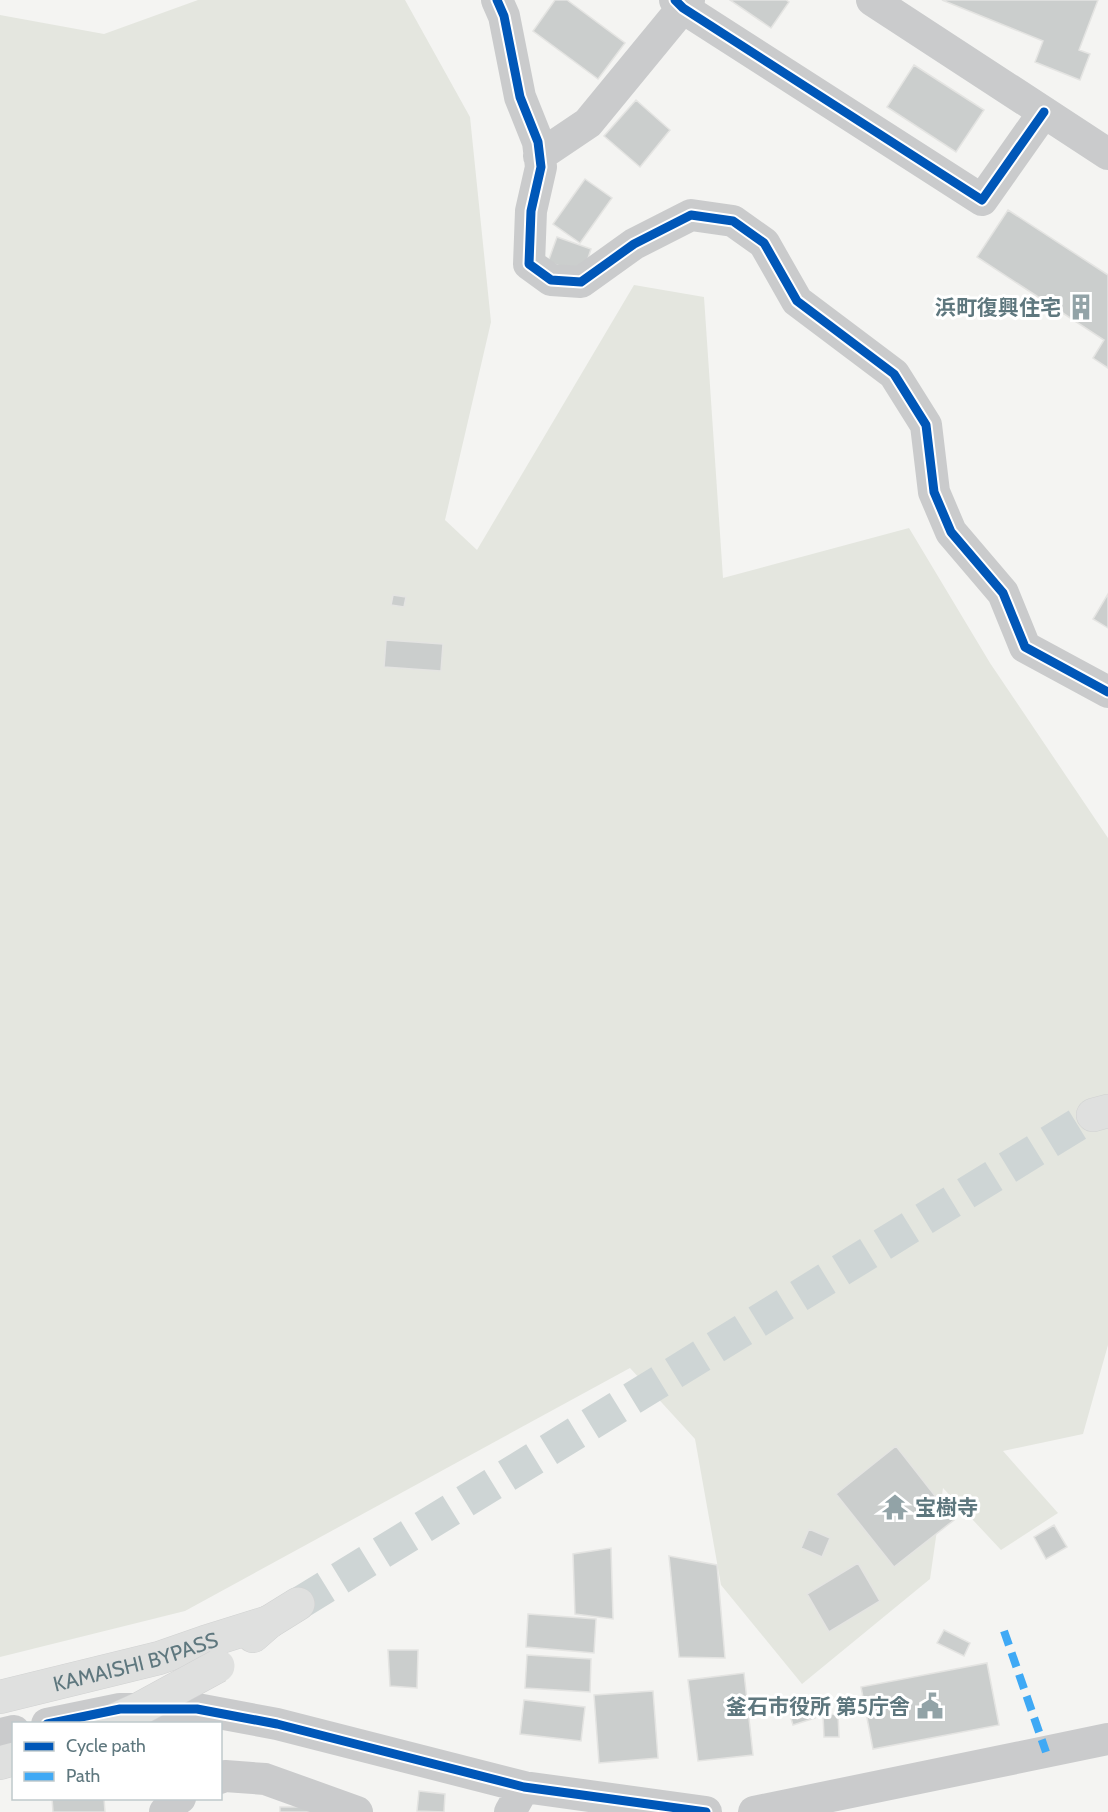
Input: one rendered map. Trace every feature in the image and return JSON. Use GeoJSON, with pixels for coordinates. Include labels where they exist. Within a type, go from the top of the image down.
{"type":"FeatureCollection","features":[{"type":"Feature","properties":{"kind":"highway","name":"KAMAISHI BYPASS"},"geometry":{"type":"LineString","coordinates":[[110,1722],[218,1666],[269,1623],[298,1604]]}},
{"type":"Feature","properties":{"kind":"highway","name":"KAMAISHI BYPASS"},"geometry":{"type":"LineString","coordinates":[[0,1696],[159,1658],[269,1623]]}},
{"type":"Feature","properties":{"kind":"street"},"geometry":{"type":"LineString","coordinates":[[497,0],[504,16],[520,97],[538,142],[541,167],[531,211],[529,264],[551,280],[581,282],[634,244],[691,215],[733,221],[764,243],[797,301],[894,374],[926,425],[934,492],[951,532],[1003,593],[1025,647],[1108,692]]}},
{"type":"Feature","properties":{"kind":"street"},"geometry":{"type":"LineString","coordinates":[[872,0],[1108,154]]}},
{"type":"Feature","properties":{"kind":"street"},"geometry":{"type":"LineString","coordinates":[[539,156],[588,123],[682,3],[982,200],[1044,112]]}},
{"type":"Feature","properties":{"kind":"street"},"geometry":{"type":"LineString","coordinates":[[56,1722],[120,1709],[198,1709],[277,1724],[517,1799],[706,1812]]}},
{"type":"Feature","properties":{"kind":"street"},"geometry":{"type":"LineString","coordinates":[[754,1812],[1108,1739]]}},
{"type":"Feature","properties":{"kind":"street"},"geometry":{"type":"LineString","coordinates":[[222,1777],[265,1779],[357,1812]]}},
{"type":"Feature","properties":{"kind":"street"},"geometry":{"type":"LineString","coordinates":[[165,1812],[176,1800]]}},
{"type":"Feature","properties":{"kind":"shaded area"},"geometry":{"type":"Polygon","coordinates":[[[198,0],[405,0],[470,117],[491,322],[445,520],[477,550],[634,285],[704,297],[723,578],[909,528],[990,663],[1108,838],[1108,1345],[1083,1434],[1003,1451],[1058,1513],[1001,1550],[943,1488],[930,1579],[802,1684],[721,1585],[695,1439],[630,1368],[185,1611],[0,1657],[0,15],[104,34],[198,0]]]}},
{"type":"Feature","properties":{"kind":"building"},"geometry":{"type":"Polygon","coordinates":[[[555,0],[567,0],[625,43],[598,79],[533,31],[555,0]]]}},
{"type":"Feature","properties":{"kind":"building"},"geometry":{"type":"Polygon","coordinates":[[[730,0],[786,0],[789,2],[771,28],[730,0]]]}},
{"type":"Feature","properties":{"kind":"building"},"geometry":{"type":"Polygon","coordinates":[[[942,0],[1098,0],[1079,50],[1090,54],[1080,80],[1035,62],[1043,41],[942,0]]]}},
{"type":"Feature","properties":{"kind":"building"},"geometry":{"type":"Polygon","coordinates":[[[914,65],[984,110],[956,152],[887,107],[914,65]]]}},
{"type":"Feature","properties":{"kind":"building"},"geometry":{"type":"Polygon","coordinates":[[[636,100],[670,130],[640,167],[604,136],[636,100]]]}},
{"type":"Feature","properties":{"kind":"building"},"geometry":{"type":"Polygon","coordinates":[[[585,179],[612,198],[580,243],[553,224],[585,179]]]}},
{"type":"Feature","properties":{"kind":"building","name":"浜町復興住宅"},"geometry":{"type":"Polygon","coordinates":[[[1008,210],[1108,275],[1108,368],[1093,358],[1104,340],[977,257],[1008,210]]]}},
{"type":"Feature","properties":{"kind":"building"},"geometry":{"type":"Polygon","coordinates":[[[557,237],[591,249],[583,274],[548,262],[557,237]]]}},
{"type":"Feature","properties":{"kind":"building"},"geometry":{"type":"Polygon","coordinates":[[[1108,594],[1108,628],[1093,619],[1108,594]]]}},
{"type":"Feature","properties":{"kind":"building"},"geometry":{"type":"Polygon","coordinates":[[[393,595],[406,597],[404,607],[391,605],[393,595]]]}},
{"type":"Feature","properties":{"kind":"building"},"geometry":{"type":"Polygon","coordinates":[[[386,640],[443,644],[441,671],[384,667],[386,640]]]}},
{"type":"Feature","properties":{"kind":"building","name":"宝樹寺"},"geometry":{"type":"Polygon","coordinates":[[[896,1446],[954,1520],[894,1567],[836,1494],[896,1446]]]}},
{"type":"Feature","properties":{"kind":"building"},"geometry":{"type":"Polygon","coordinates":[[[1054,1525],[1067,1547],[1046,1559],[1034,1537],[1054,1525]]]}},
{"type":"Feature","properties":{"kind":"building"},"geometry":{"type":"Polygon","coordinates":[[[809,1529],[830,1538],[822,1557],[801,1548],[809,1529]]]}},
{"type":"Feature","properties":{"kind":"building"},"geometry":{"type":"Polygon","coordinates":[[[611,1548],[613,1619],[575,1614],[573,1554],[611,1548]]]}},
{"type":"Feature","properties":{"kind":"building"},"geometry":{"type":"Polygon","coordinates":[[[669,1556],[717,1565],[725,1658],[679,1657],[669,1556]]]}},
{"type":"Feature","properties":{"kind":"building"},"geometry":{"type":"Polygon","coordinates":[[[858,1563],[880,1601],[829,1632],[807,1594],[858,1563]]]}},
{"type":"Feature","properties":{"kind":"building"},"geometry":{"type":"Polygon","coordinates":[[[528,1614],[596,1619],[594,1653],[526,1647],[528,1614]]]}},
{"type":"Feature","properties":{"kind":"building"},"geometry":{"type":"Polygon","coordinates":[[[944,1630],[970,1643],[964,1656],[937,1643],[944,1630]]]}},
{"type":"Feature","properties":{"kind":"building"},"geometry":{"type":"Polygon","coordinates":[[[388,1650],[418,1650],[417,1688],[390,1686],[388,1650]]]}},
{"type":"Feature","properties":{"kind":"building"},"geometry":{"type":"Polygon","coordinates":[[[527,1655],[591,1659],[590,1692],[525,1688],[527,1655]]]}},
{"type":"Feature","properties":{"kind":"building","name":"釜石市役所 第5庁舎"},"geometry":{"type":"Polygon","coordinates":[[[987,1663],[999,1725],[873,1749],[861,1687],[987,1663]]]}},
{"type":"Feature","properties":{"kind":"building"},"geometry":{"type":"Polygon","coordinates":[[[744,1673],[753,1755],[698,1761],[688,1680],[744,1673]]]}},
{"type":"Feature","properties":{"kind":"building"},"geometry":{"type":"Polygon","coordinates":[[[653,1691],[658,1758],[599,1763],[594,1695],[653,1691]]]}},
{"type":"Feature","properties":{"kind":"building"},"geometry":{"type":"Polygon","coordinates":[[[809,1696],[815,1718],[793,1725],[786,1702],[809,1696]]]}},
{"type":"Feature","properties":{"kind":"building"},"geometry":{"type":"Polygon","coordinates":[[[524,1700],[585,1707],[581,1741],[520,1734],[524,1700]]]}},
{"type":"Feature","properties":{"kind":"building"},"geometry":{"type":"Polygon","coordinates":[[[838,1714],[839,1737],[824,1737],[823,1715],[838,1714]]]}},
{"type":"Feature","properties":{"kind":"building"},"geometry":{"type":"Polygon","coordinates":[[[419,1791],[445,1794],[444,1812],[417,1811],[419,1791]]]}},
{"type":"Feature","properties":{"kind":"building"},"geometry":{"type":"Polygon","coordinates":[[[52,1800],[104,1800],[105,1812],[53,1812],[52,1800]]]}},
{"type":"Feature","properties":{"kind":"building"},"geometry":{"type":"Polygon","coordinates":[[[280,1807],[309,1807],[309,1812],[280,1812],[280,1807]]]}},
{"type":"Feature","properties":{"kind":"tunnel"},"geometry":{"type":"LineString","coordinates":[[298,1604],[1093,1115]]}},
{"type":"Feature","properties":{"kind":"marked path"},"geometry":{"type":"LineString","coordinates":[[1004,1631],[1046,1752]]}},
{"type":"Feature","properties":{"kind":"cycle path"},"geometry":{"type":"LineString","coordinates":[[497,0],[504,16],[520,97],[538,142],[541,167],[531,211],[529,264],[551,280],[581,282],[634,244],[691,215],[733,221],[764,243],[797,301],[894,374],[926,425],[934,492],[951,532],[1003,593],[1025,647],[1108,692]]}},
{"type":"Feature","properties":{"kind":"cycle path"},"geometry":{"type":"LineString","coordinates":[[675,0],[683,8],[982,200],[1044,112]]}},
{"type":"Feature","properties":{"kind":"cycle path"},"geometry":{"type":"LineString","coordinates":[[57,1722],[120,1709],[197,1709],[277,1724],[524,1787],[706,1812]]}},
{"type":"Feature","properties":{"kind":"place","name":"浜町復興住宅"},"geometry":{"type":"Point","coordinates":[1081,307]}},
{"type":"Feature","properties":{"kind":"place","name":"宝樹寺"},"geometry":{"type":"Point","coordinates":[895,1507]}},
{"type":"Feature","properties":{"kind":"place","name":"釜石市役所 第5庁舎"},"geometry":{"type":"Point","coordinates":[930,1706]}}]}
